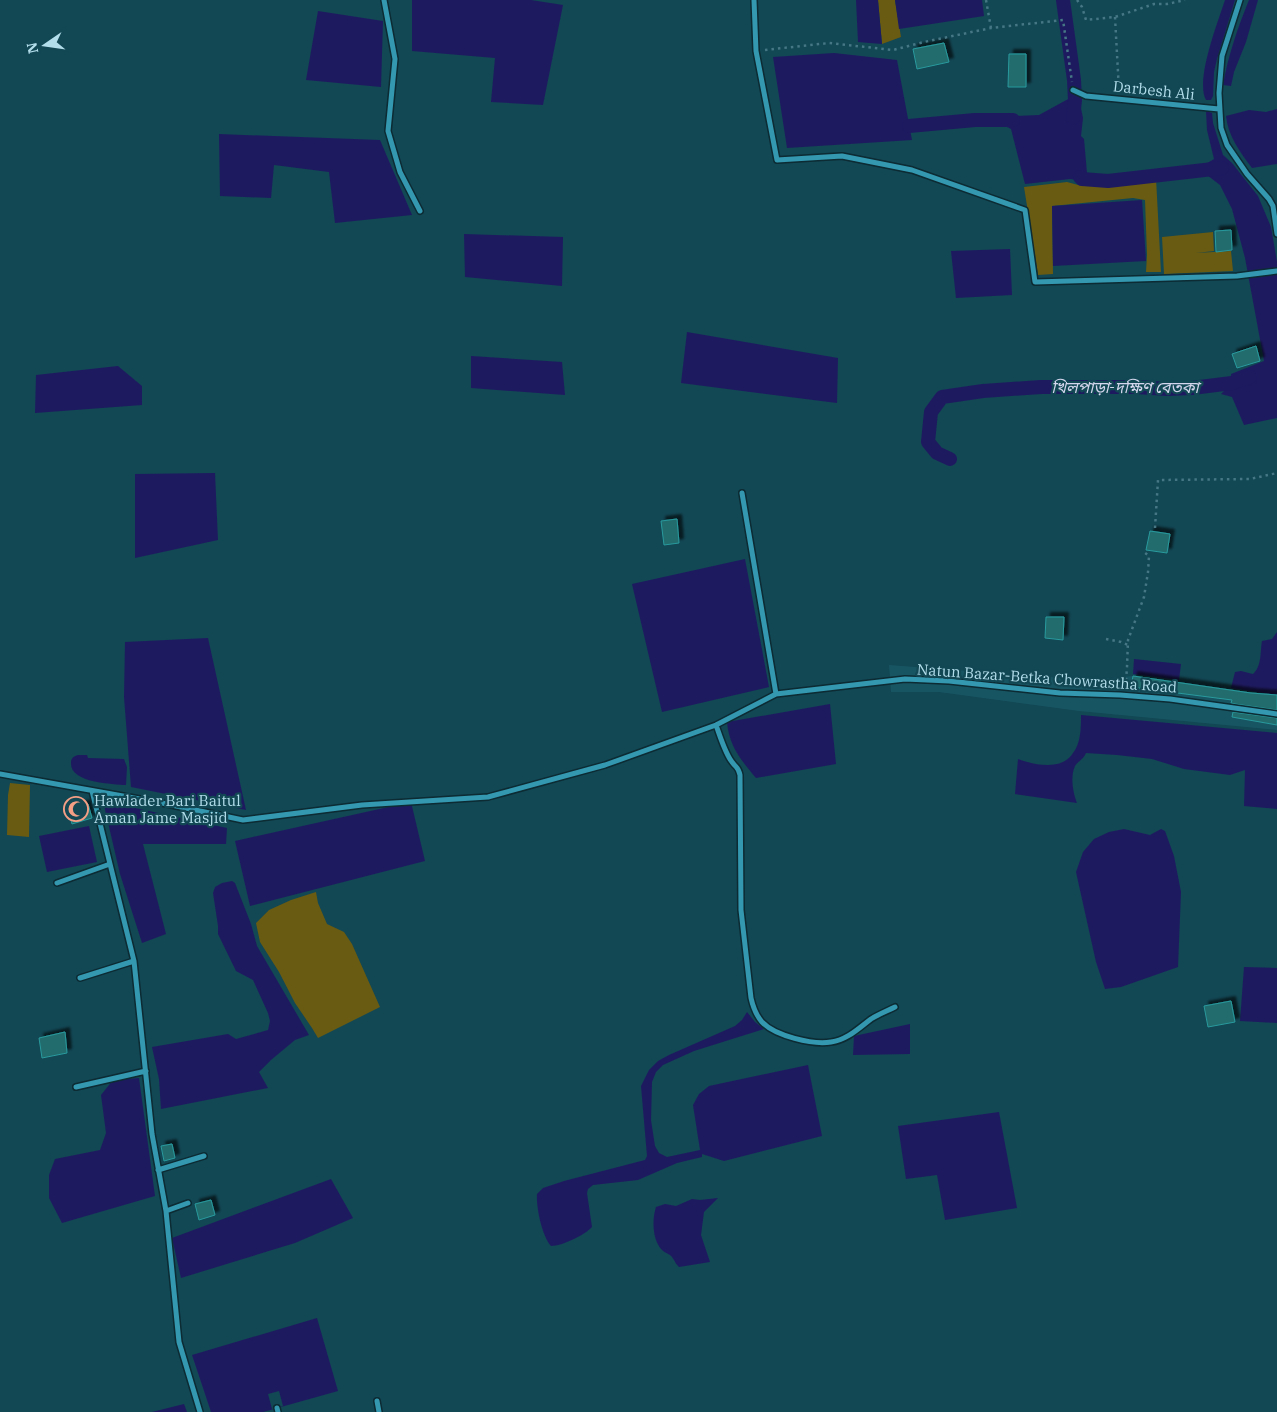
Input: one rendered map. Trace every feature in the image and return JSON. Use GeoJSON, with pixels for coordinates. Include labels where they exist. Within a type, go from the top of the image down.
{"type":"FeatureCollection","features":[{"type":"Feature","properties":{"kind":"street"},"geometry":{"type":"LineString","coordinates":[[384,0],[395,59],[388,131],[400,172],[420,211]]}},
{"type":"Feature","properties":{"kind":"street"},"geometry":{"type":"LineString","coordinates":[[754,0],[756,51],[777,160],[842,156],[912,170],[1025,210],[1036,282],[1237,276],[1277,271]]}},
{"type":"Feature","properties":{"kind":"street"},"geometry":{"type":"LineString","coordinates":[[1240,0],[1222,56],[1219,93],[1221,128],[1227,145],[1275,206],[1277,234]]}},
{"type":"Feature","properties":{"kind":"street","name":"Darbesh Ali"},"geometry":{"type":"LineString","coordinates":[[1073,90],[1086,96],[1220,109]]}},
{"type":"Feature","properties":{"kind":"street"},"geometry":{"type":"LineString","coordinates":[[742,493],[776,694]]}},
{"type":"Feature","properties":{"kind":"street","name":"Natun Bazar-Betka Chowrastha Road"},"geometry":{"type":"LineString","coordinates":[[0,774],[162,803],[243,820],[362,806],[488,797],[605,765],[716,725],[776,694],[904,679],[949,680],[1060,693],[1170,699],[1277,714]]}},
{"type":"Feature","properties":{"kind":"street"},"geometry":{"type":"LineString","coordinates":[[716,725],[721,741],[732,762],[738,768],[740,775],[741,910],[754,1010],[763,1023],[778,1033],[803,1041],[832,1042],[852,1034],[872,1019],[896,1007]]}},
{"type":"Feature","properties":{"kind":"street"},"geometry":{"type":"LineString","coordinates":[[92,790],[134,961],[152,1134],[166,1211],[178,1342],[200,1412]]}},
{"type":"Feature","properties":{"kind":"street"},"geometry":{"type":"LineString","coordinates":[[57,883],[110,864]]}},
{"type":"Feature","properties":{"kind":"street"},"geometry":{"type":"LineString","coordinates":[[80,978],[134,961]]}},
{"type":"Feature","properties":{"kind":"street"},"geometry":{"type":"LineString","coordinates":[[76,1087],[146,1071]]}},
{"type":"Feature","properties":{"kind":"street"},"geometry":{"type":"LineString","coordinates":[[158,1170],[204,1156]]}},
{"type":"Feature","properties":{"kind":"street"},"geometry":{"type":"LineString","coordinates":[[166,1211],[188,1203]]}},
{"type":"Feature","properties":{"kind":"street"},"geometry":{"type":"LineString","coordinates":[[377,1401],[379,1412]]}},
{"type":"Feature","properties":{"kind":"path"},"geometry":{"type":"LineString","coordinates":[[986,0],[991,28]]}},
{"type":"Feature","properties":{"kind":"path"},"geometry":{"type":"LineString","coordinates":[[1077,0],[1082,7],[1086,20],[1115,17],[1154,4],[1168,4],[1185,0]]}},
{"type":"Feature","properties":{"kind":"path"},"geometry":{"type":"LineString","coordinates":[[1115,17],[1119,100]]}},
{"type":"Feature","properties":{"kind":"path"},"geometry":{"type":"LineString","coordinates":[[756,51],[829,43],[893,50],[991,28],[1062,20],[1073,90]]}},
{"type":"Feature","properties":{"kind":"path"},"geometry":{"type":"LineString","coordinates":[[1155,528],[1158,480],[1250,479],[1277,473]]}},
{"type":"Feature","properties":{"kind":"path"},"geometry":{"type":"LineString","coordinates":[[1120,695],[1126,680],[1128,640],[1146,587],[1149,556],[1144,552]]}},
{"type":"Feature","properties":{"kind":"path"},"geometry":{"type":"LineString","coordinates":[[1106,639],[1128,645]]}},
{"type":"Feature","properties":{"kind":"shaded area"},"geometry":{"type":"Polygon","coordinates":[[[412,0],[531,0],[563,5],[543,105],[491,102],[495,58],[412,51],[412,0]]]}},
{"type":"Feature","properties":{"kind":"shaded area"},"geometry":{"type":"Polygon","coordinates":[[[856,0],[878,0],[882,44],[858,42],[856,0]]]}},
{"type":"Feature","properties":{"kind":"shaded area"},"geometry":{"type":"Polygon","coordinates":[[[878,0],[895,0],[901,37],[882,44],[878,0]]]}},
{"type":"Feature","properties":{"kind":"shaded area"},"geometry":{"type":"Polygon","coordinates":[[[895,0],[982,0],[984,16],[899,29],[895,0]]]}},
{"type":"Feature","properties":{"kind":"shaded area"},"geometry":{"type":"Polygon","coordinates":[[[1225,0],[1235,0],[1214,72],[1213,96],[1211,100],[1206,100],[1203,91],[1205,65],[1225,0]]]}},
{"type":"Feature","properties":{"kind":"shaded area"},"geometry":{"type":"Polygon","coordinates":[[[1249,0],[1258,0],[1246,42],[1234,72],[1231,86],[1223,85],[1234,42],[1249,0]]]}},
{"type":"Feature","properties":{"kind":"shaded area"},"geometry":{"type":"Polygon","coordinates":[[[318,11],[383,21],[381,87],[306,80],[318,11]]]}},
{"type":"Feature","properties":{"kind":"shaded area"},"geometry":{"type":"Polygon","coordinates":[[[834,53],[897,60],[912,140],[787,148],[773,57],[834,53]]]}},
{"type":"Feature","properties":{"kind":"shaded area"},"geometry":{"type":"Polygon","coordinates":[[[1070,98],[1079,99],[1083,118],[1081,136],[1084,139],[1087,173],[1096,178],[1096,182],[1070,179],[1025,184],[1011,129],[996,121],[996,117],[1039,115],[1070,98]]]}},
{"type":"Feature","properties":{"kind":"shaded area"},"geometry":{"type":"Polygon","coordinates":[[[1277,109],[1277,164],[1252,168],[1232,137],[1226,116],[1249,110],[1266,112],[1277,109]]]}},
{"type":"Feature","properties":{"kind":"shaded area"},"geometry":{"type":"Polygon","coordinates":[[[1206,111],[1212,113],[1213,123],[1223,155],[1232,163],[1258,196],[1271,227],[1277,262],[1277,418],[1244,425],[1232,397],[1221,394],[1232,383],[1231,374],[1264,361],[1245,258],[1232,209],[1220,185],[1203,172],[1204,165],[1214,159],[1207,130],[1206,111]]]}},
{"type":"Feature","properties":{"kind":"shaded area"},"geometry":{"type":"Polygon","coordinates":[[[219,134],[380,140],[412,215],[335,223],[329,172],[274,165],[271,198],[220,196],[219,134]]]}},
{"type":"Feature","properties":{"kind":"shaded area"},"geometry":{"type":"Polygon","coordinates":[[[1156,178],[1161,272],[1146,272],[1145,200],[1133,198],[1052,206],[1053,274],[1038,275],[1024,187],[1067,182],[1082,186],[1156,178]]]}},
{"type":"Feature","properties":{"kind":"shaded area"},"geometry":{"type":"Polygon","coordinates":[[[1142,200],[1146,261],[1053,266],[1052,206],[1142,200]]]}},
{"type":"Feature","properties":{"kind":"shaded area"},"geometry":{"type":"Polygon","coordinates":[[[1213,232],[1214,251],[1196,253],[1231,251],[1233,271],[1164,274],[1162,237],[1213,232]]]}},
{"type":"Feature","properties":{"kind":"shaded area"},"geometry":{"type":"Polygon","coordinates":[[[464,234],[563,237],[562,286],[465,277],[464,234]]]}},
{"type":"Feature","properties":{"kind":"shaded area"},"geometry":{"type":"Polygon","coordinates":[[[1010,249],[1012,295],[956,298],[951,251],[1010,249]]]}},
{"type":"Feature","properties":{"kind":"shaded area"},"geometry":{"type":"Polygon","coordinates":[[[687,332],[838,358],[837,403],[681,383],[687,332]]]}},
{"type":"Feature","properties":{"kind":"shaded area"},"geometry":{"type":"Polygon","coordinates":[[[471,356],[562,362],[565,395],[471,388],[471,356]]]}},
{"type":"Feature","properties":{"kind":"shaded area"},"geometry":{"type":"Polygon","coordinates":[[[118,366],[142,386],[142,405],[35,413],[36,375],[118,366]]]}},
{"type":"Feature","properties":{"kind":"shaded area"},"geometry":{"type":"Polygon","coordinates":[[[215,473],[218,540],[135,558],[135,474],[215,473]]]}},
{"type":"Feature","properties":{"kind":"shaded area"},"geometry":{"type":"Polygon","coordinates":[[[745,559],[769,687],[662,712],[632,584],[745,559]]]}},
{"type":"Feature","properties":{"kind":"shaded area"},"geometry":{"type":"Polygon","coordinates":[[[1277,632],[1277,695],[1231,688],[1235,672],[1241,671],[1253,674],[1256,671],[1262,641],[1272,639],[1277,632]]]}},
{"type":"Feature","properties":{"kind":"shaded area"},"geometry":{"type":"Polygon","coordinates":[[[208,638],[246,810],[131,787],[124,697],[125,642],[208,638]]]}},
{"type":"Feature","properties":{"kind":"shaded area"},"geometry":{"type":"Polygon","coordinates":[[[1277,655],[1277,730],[1079,711],[939,692],[891,692],[889,665],[1090,680],[1133,676],[1272,695],[1277,655]]]}},
{"type":"Feature","properties":{"kind":"shaded area"},"geometry":{"type":"Polygon","coordinates":[[[1134,659],[1181,664],[1179,680],[1133,674],[1134,659]]]}},
{"type":"Feature","properties":{"kind":"shaded area"},"geometry":{"type":"Polygon","coordinates":[[[830,704],[836,764],[756,778],[733,746],[727,722],[830,704]]]}},
{"type":"Feature","properties":{"kind":"shaded area"},"geometry":{"type":"Polygon","coordinates":[[[1081,715],[1277,733],[1277,809],[1244,806],[1245,770],[1230,775],[1184,769],[1152,759],[1086,753],[1075,766],[1072,780],[1077,803],[1015,794],[1018,759],[1047,765],[1068,759],[1076,749],[1079,740],[1081,715]]]}},
{"type":"Feature","properties":{"kind":"shaded area"},"geometry":{"type":"Polygon","coordinates":[[[78,755],[87,755],[88,758],[124,759],[127,767],[126,785],[93,781],[77,775],[71,763],[73,758],[78,755]]]}},
{"type":"Feature","properties":{"kind":"shaded area"},"geometry":{"type":"Polygon","coordinates":[[[10,783],[30,785],[29,837],[7,835],[10,783]]]}},
{"type":"Feature","properties":{"kind":"shaded area"},"geometry":{"type":"Polygon","coordinates":[[[103,801],[227,828],[226,844],[143,844],[166,934],[142,943],[120,874],[103,801]]]}},
{"type":"Feature","properties":{"kind":"shaded area"},"geometry":{"type":"Polygon","coordinates":[[[411,802],[425,861],[250,906],[235,841],[411,802]]]}},
{"type":"Feature","properties":{"kind":"shaded area"},"geometry":{"type":"Polygon","coordinates":[[[89,826],[97,862],[47,872],[39,836],[89,826]]]}},
{"type":"Feature","properties":{"kind":"shaded area"},"geometry":{"type":"Polygon","coordinates":[[[1124,829],[1150,835],[1161,829],[1165,831],[1174,856],[1181,892],[1178,967],[1121,987],[1105,989],[1096,962],[1076,872],[1083,852],[1094,839],[1109,832],[1124,829]]]}},
{"type":"Feature","properties":{"kind":"shaded area"},"geometry":{"type":"Polygon","coordinates":[[[232,881],[235,883],[251,924],[257,946],[309,1035],[295,1040],[259,1072],[268,1088],[161,1109],[159,1079],[152,1047],[228,1034],[236,1039],[268,1030],[270,1021],[268,1013],[253,980],[236,971],[218,934],[213,893],[215,887],[232,881]]]}},
{"type":"Feature","properties":{"kind":"shaded area"},"geometry":{"type":"Polygon","coordinates":[[[316,892],[318,903],[327,924],[344,932],[352,944],[380,1007],[318,1038],[295,1003],[279,972],[260,942],[256,923],[269,910],[316,892]]]}},
{"type":"Feature","properties":{"kind":"shaded area"},"geometry":{"type":"Polygon","coordinates":[[[1244,967],[1277,968],[1277,1023],[1240,1021],[1244,967]]]}},
{"type":"Feature","properties":{"kind":"shaded area"},"geometry":{"type":"Polygon","coordinates":[[[747,1012],[764,1029],[694,1051],[663,1065],[656,1072],[652,1082],[651,1120],[655,1146],[659,1153],[667,1157],[700,1150],[693,1105],[699,1094],[709,1086],[808,1065],[822,1136],[724,1161],[702,1154],[702,1157],[677,1163],[638,1180],[593,1185],[588,1189],[587,1193],[592,1227],[573,1240],[551,1246],[540,1221],[537,1194],[543,1188],[564,1181],[645,1160],[647,1156],[641,1086],[649,1070],[658,1061],[669,1055],[735,1026],[747,1012]]]}},
{"type":"Feature","properties":{"kind":"shaded area"},"geometry":{"type":"Polygon","coordinates":[[[910,1024],[910,1054],[853,1055],[854,1036],[910,1024]]]}},
{"type":"Feature","properties":{"kind":"shaded area"},"geometry":{"type":"Polygon","coordinates":[[[139,1078],[155,1196],[62,1223],[49,1198],[49,1175],[55,1159],[100,1150],[106,1133],[101,1095],[113,1080],[139,1078]]]}},
{"type":"Feature","properties":{"kind":"shaded area"},"geometry":{"type":"Polygon","coordinates":[[[999,1112],[1017,1208],[945,1220],[937,1175],[906,1179],[898,1126],[999,1112]]]}},
{"type":"Feature","properties":{"kind":"shaded area"},"geometry":{"type":"Polygon","coordinates":[[[331,1179],[353,1218],[295,1243],[181,1278],[172,1238],[331,1179]]]}},
{"type":"Feature","properties":{"kind":"shaded area"},"geometry":{"type":"Polygon","coordinates":[[[718,1198],[704,1212],[701,1235],[710,1262],[679,1267],[656,1241],[654,1217],[656,1207],[665,1204],[676,1206],[692,1199],[718,1198]]]}},
{"type":"Feature","properties":{"kind":"shaded area"},"geometry":{"type":"Polygon","coordinates":[[[317,1318],[338,1391],[263,1412],[211,1412],[192,1355],[317,1318]]]}},
{"type":"Feature","properties":{"kind":"shaded area"},"geometry":{"type":"Polygon","coordinates":[[[184,1404],[187,1412],[152,1412],[184,1404]]]}},
{"type":"Feature","properties":{"kind":"pier"},"geometry":{"type":"Polygon","coordinates":[[[279,1391],[283,1406],[272,1409],[268,1394],[279,1391]]]}},
{"type":"Feature","properties":{"kind":"building"},"geometry":{"type":"Polygon","coordinates":[[[944,43],[949,62],[917,69],[913,49],[944,43]]]}},
{"type":"Feature","properties":{"kind":"building"},"geometry":{"type":"Polygon","coordinates":[[[1009,54],[1026,54],[1026,87],[1008,87],[1009,54]]]}},
{"type":"Feature","properties":{"kind":"building"},"geometry":{"type":"Polygon","coordinates":[[[1231,230],[1232,250],[1216,252],[1215,231],[1231,230]]]}},
{"type":"Feature","properties":{"kind":"building"},"geometry":{"type":"Polygon","coordinates":[[[1256,346],[1260,361],[1237,368],[1232,354],[1256,346]]]}},
{"type":"Feature","properties":{"kind":"building"},"geometry":{"type":"Polygon","coordinates":[[[677,519],[679,543],[664,545],[661,521],[677,519]]]}},
{"type":"Feature","properties":{"kind":"building"},"geometry":{"type":"Polygon","coordinates":[[[1150,531],[1170,534],[1167,553],[1146,550],[1150,531]]]}},
{"type":"Feature","properties":{"kind":"building"},"geometry":{"type":"Polygon","coordinates":[[[1046,617],[1064,617],[1063,640],[1045,638],[1046,617]]]}},
{"type":"Feature","properties":{"kind":"building"},"geometry":{"type":"Polygon","coordinates":[[[1133,676],[1277,695],[1277,710],[1235,704],[1231,703],[1232,700],[1131,687],[1133,676]]]}},
{"type":"Feature","properties":{"kind":"building"},"geometry":{"type":"Polygon","coordinates":[[[1233,712],[1277,718],[1277,725],[1232,717],[1233,712]]]}},
{"type":"Feature","properties":{"kind":"building"},"geometry":{"type":"Polygon","coordinates":[[[88,804],[92,818],[72,824],[68,809],[88,804]]]}},
{"type":"Feature","properties":{"kind":"building"},"geometry":{"type":"Polygon","coordinates":[[[1231,1001],[1235,1022],[1208,1027],[1204,1006],[1231,1001]]]}},
{"type":"Feature","properties":{"kind":"building"},"geometry":{"type":"Polygon","coordinates":[[[65,1032],[67,1053],[42,1058],[39,1038],[65,1032]]]}},
{"type":"Feature","properties":{"kind":"building"},"geometry":{"type":"Polygon","coordinates":[[[172,1144],[175,1158],[164,1161],[161,1146],[172,1144]]]}},
{"type":"Feature","properties":{"kind":"building"},"geometry":{"type":"Polygon","coordinates":[[[211,1200],[215,1215],[199,1220],[195,1204],[211,1200]]]}},
{"type":"Feature","properties":{"kind":"waterway","name":"খিলপাড়া-দক্ষিণ বেতকা"},"geometry":{"type":"LineString","coordinates":[[1063,0],[1074,80],[1075,100],[1073,118]]}},
{"type":"Feature","properties":{"kind":"waterway"},"geometry":{"type":"LineString","coordinates":[[909,126],[975,120],[1013,120]]}},
{"type":"Feature","properties":{"kind":"waterway","name":"খিলপাড়া-দক্ষিণ বেতকা"},"geometry":{"type":"LineString","coordinates":[[1080,177],[1082,179],[1108,181],[1222,168]]}},
{"type":"Feature","properties":{"kind":"waterway","name":"খিলপাড়া-দক্ষিণ বেতকা"},"geometry":{"type":"LineString","coordinates":[[950,459],[937,453],[928,442],[931,412],[942,397],[983,391],[1041,387],[1192,388],[1232,383],[1250,377]]}},
{"type":"Feature","properties":{"kind":"place","name":"Hawlader Bari Baitul Aman Jame Masjid"},"geometry":{"type":"Point","coordinates":[76,809]}}]}
